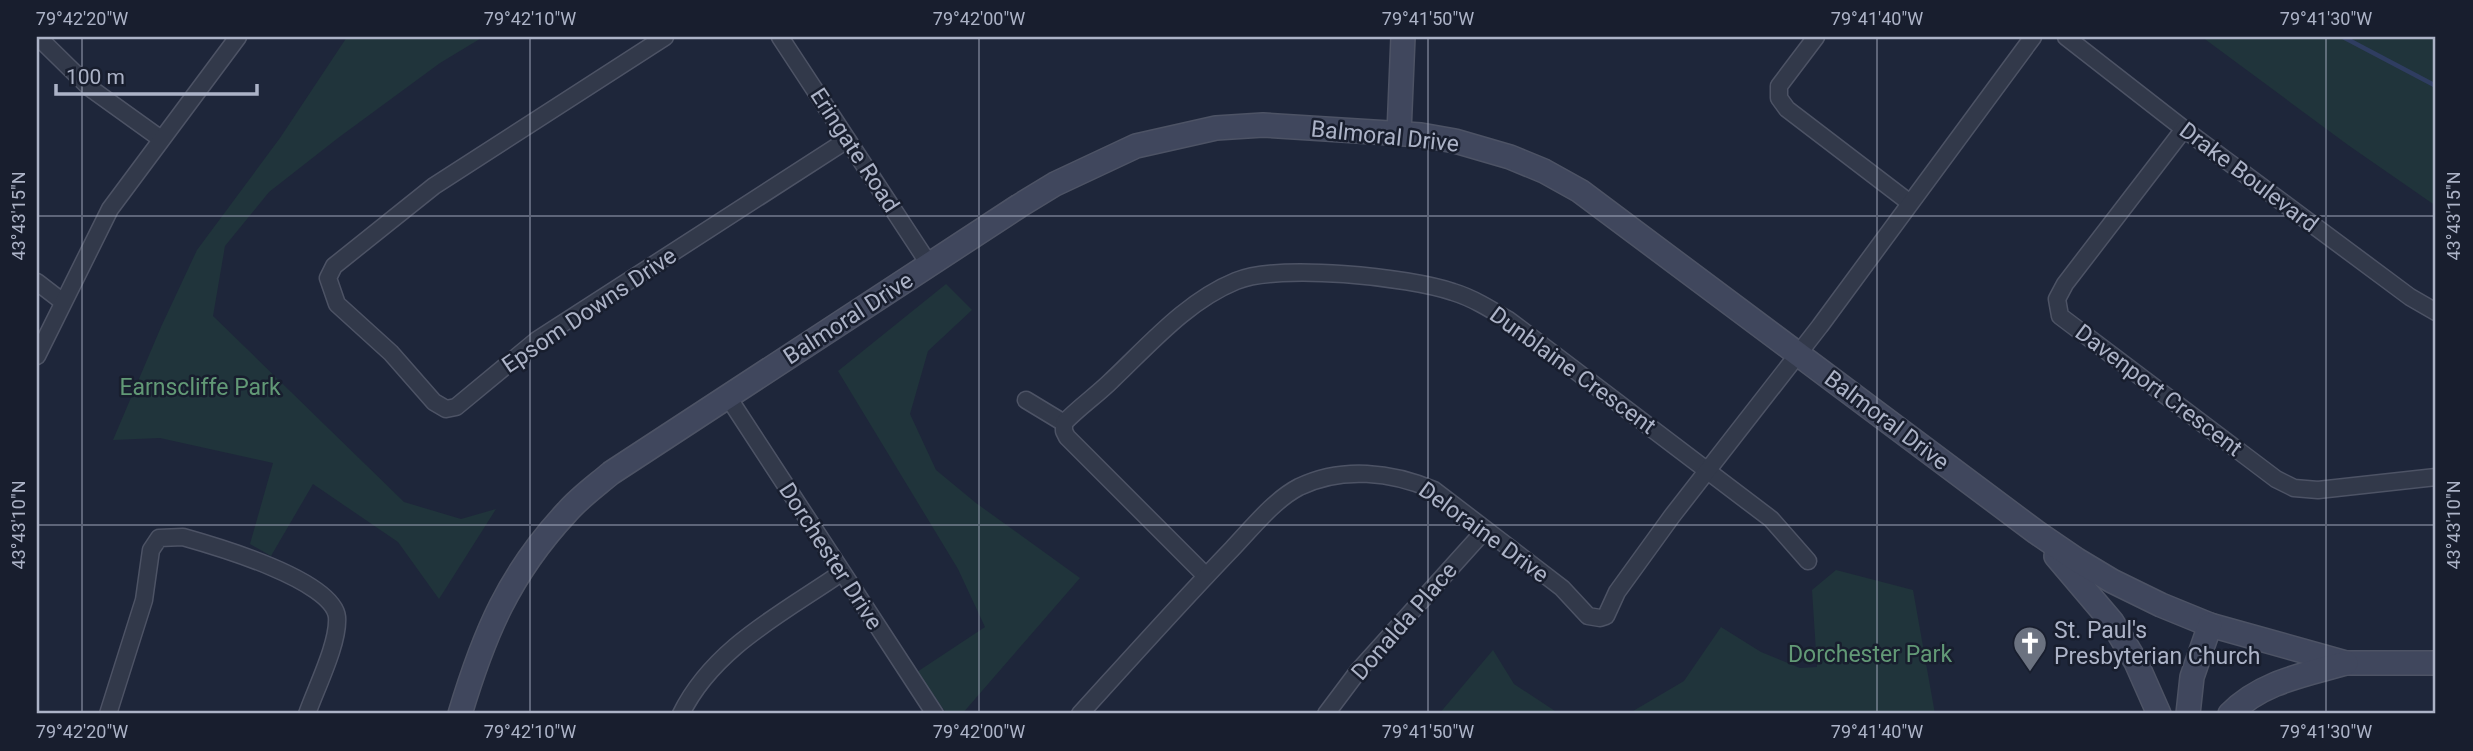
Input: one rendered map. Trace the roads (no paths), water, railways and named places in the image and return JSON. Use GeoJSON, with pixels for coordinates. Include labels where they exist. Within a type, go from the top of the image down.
{"type":"FeatureCollection","features":[{"type":"Feature","properties":{"kind":"street"},"geometry":{"type":"LineString","coordinates":[[38,37],[90,88],[162,139]]}},
{"type":"Feature","properties":{"kind":"street"},"geometry":{"type":"LineString","coordinates":[[37,356],[110,209],[238,37]]}},
{"type":"Feature","properties":{"kind":"street","name":"Epsom Downs Drive"},"geometry":{"type":"LineString","coordinates":[[666,37],[434,186],[334,266],[328,278],[337,304],[391,354],[434,402],[446,408],[456,407],[537,340],[847,140]]}},
{"type":"Feature","properties":{"kind":"street","name":"Eringate Road"},"geometry":{"type":"LineString","coordinates":[[780,37],[929,264]]}},
{"type":"Feature","properties":{"kind":"street"},"geometry":{"type":"LineString","coordinates":[[1399,133],[1403,37]]}},
{"type":"Feature","properties":{"kind":"street"},"geometry":{"type":"LineString","coordinates":[[1816,37],[1779,86],[1779,98],[1787,109],[1910,203]]}},
{"type":"Feature","properties":{"kind":"street"},"geometry":{"type":"LineString","coordinates":[[1798,354],[2033,37]]}},
{"type":"Feature","properties":{"kind":"street","name":"Drake Boulevard"},"geometry":{"type":"LineString","coordinates":[[2066,37],[2184,129],[2410,297],[2436,312]]}},
{"type":"Feature","properties":{"kind":"street","name":"Balmoral Drive"},"geometry":{"type":"LineString","coordinates":[[460,714],[488,630],[506,593],[530,556],[568,510],[611,473],[1055,184],[1136,146],[1216,128],[1264,125],[1399,133],[1455,141],[1544,171],[1580,191],[2036,532],[2112,581],[2210,625],[2346,663],[2436,663]]}},
{"type":"Feature","properties":{"kind":"street","name":"Davenport Crescent"},"geometry":{"type":"LineString","coordinates":[[2184,129],[2065,284],[2057,299],[2060,316],[2276,479],[2294,488],[2318,490],[2436,477]]}},
{"type":"Feature","properties":{"kind":"street","name":"Dunblaine Crescent"},"geometry":{"type":"LineString","coordinates":[[1064,423],[1194,304],[1240,279],[1271,272],[1395,279],[1429,285],[1455,292],[1510,321],[1771,519],[1808,561]]}},
{"type":"Feature","properties":{"kind":"street"},"geometry":{"type":"LineString","coordinates":[[37,282],[63,302]]}},
{"type":"Feature","properties":{"kind":"street","name":"Deloraine Drive"},"geometry":{"type":"LineString","coordinates":[[1080,714],[1206,576],[1275,506],[1298,488],[1346,475],[1380,473],[1410,480],[1434,490],[1562,588],[1588,616],[1605,616],[1617,592],[1707,470],[1798,354]]}},
{"type":"Feature","properties":{"kind":"street","name":"Dorchester Drive"},"geometry":{"type":"LineString","coordinates":[[728,397],[934,714]]}},
{"type":"Feature","properties":{"kind":"street"},"geometry":{"type":"LineString","coordinates":[[1026,401],[1064,423],[1068,438],[1206,576]]}},
{"type":"Feature","properties":{"kind":"street","name":"Donalda Place"},"geometry":{"type":"LineString","coordinates":[[1326,714],[1359,670],[1485,530]]}},
{"type":"Feature","properties":{"kind":"street"},"geometry":{"type":"LineString","coordinates":[[2036,532],[2112,622],[2136,662],[2160,714]]}},
{"type":"Feature","properties":{"kind":"street"},"geometry":{"type":"LineString","coordinates":[[108,714],[144,600],[151,550],[159,538],[183,537],[263,562],[317,591],[329,601],[337,614],[336,634],[307,714]]}},
{"type":"Feature","properties":{"kind":"street"},"geometry":{"type":"LineString","coordinates":[[681,714],[708,672],[737,644],[841,573]]}},
{"type":"Feature","properties":{"kind":"street"},"geometry":{"type":"LineString","coordinates":[[2188,714],[2192,677],[2210,625]]}},
{"type":"Feature","properties":{"kind":"street"},"geometry":{"type":"LineString","coordinates":[[2230,714],[2243,701],[2272,685],[2346,663]]}},
{"type":"Feature","properties":{"kind":"waterway"},"geometry":{"type":"LineString","coordinates":[[2343,37],[2436,86]]}},
{"type":"Feature","properties":{"kind":"place","name":"St. Paul's Presbyterian Church"},"geometry":{"type":"Point","coordinates":[2030,673]}},
{"type":"Feature","properties":{"kind":"park label","name":"Earnscliffe Park"},"geometry":{"type":"Point","coordinates":[200,387]}},
{"type":"Feature","properties":{"kind":"park label","name":"Dorchester Park"},"geometry":{"type":"Point","coordinates":[1870,654]}}]}
